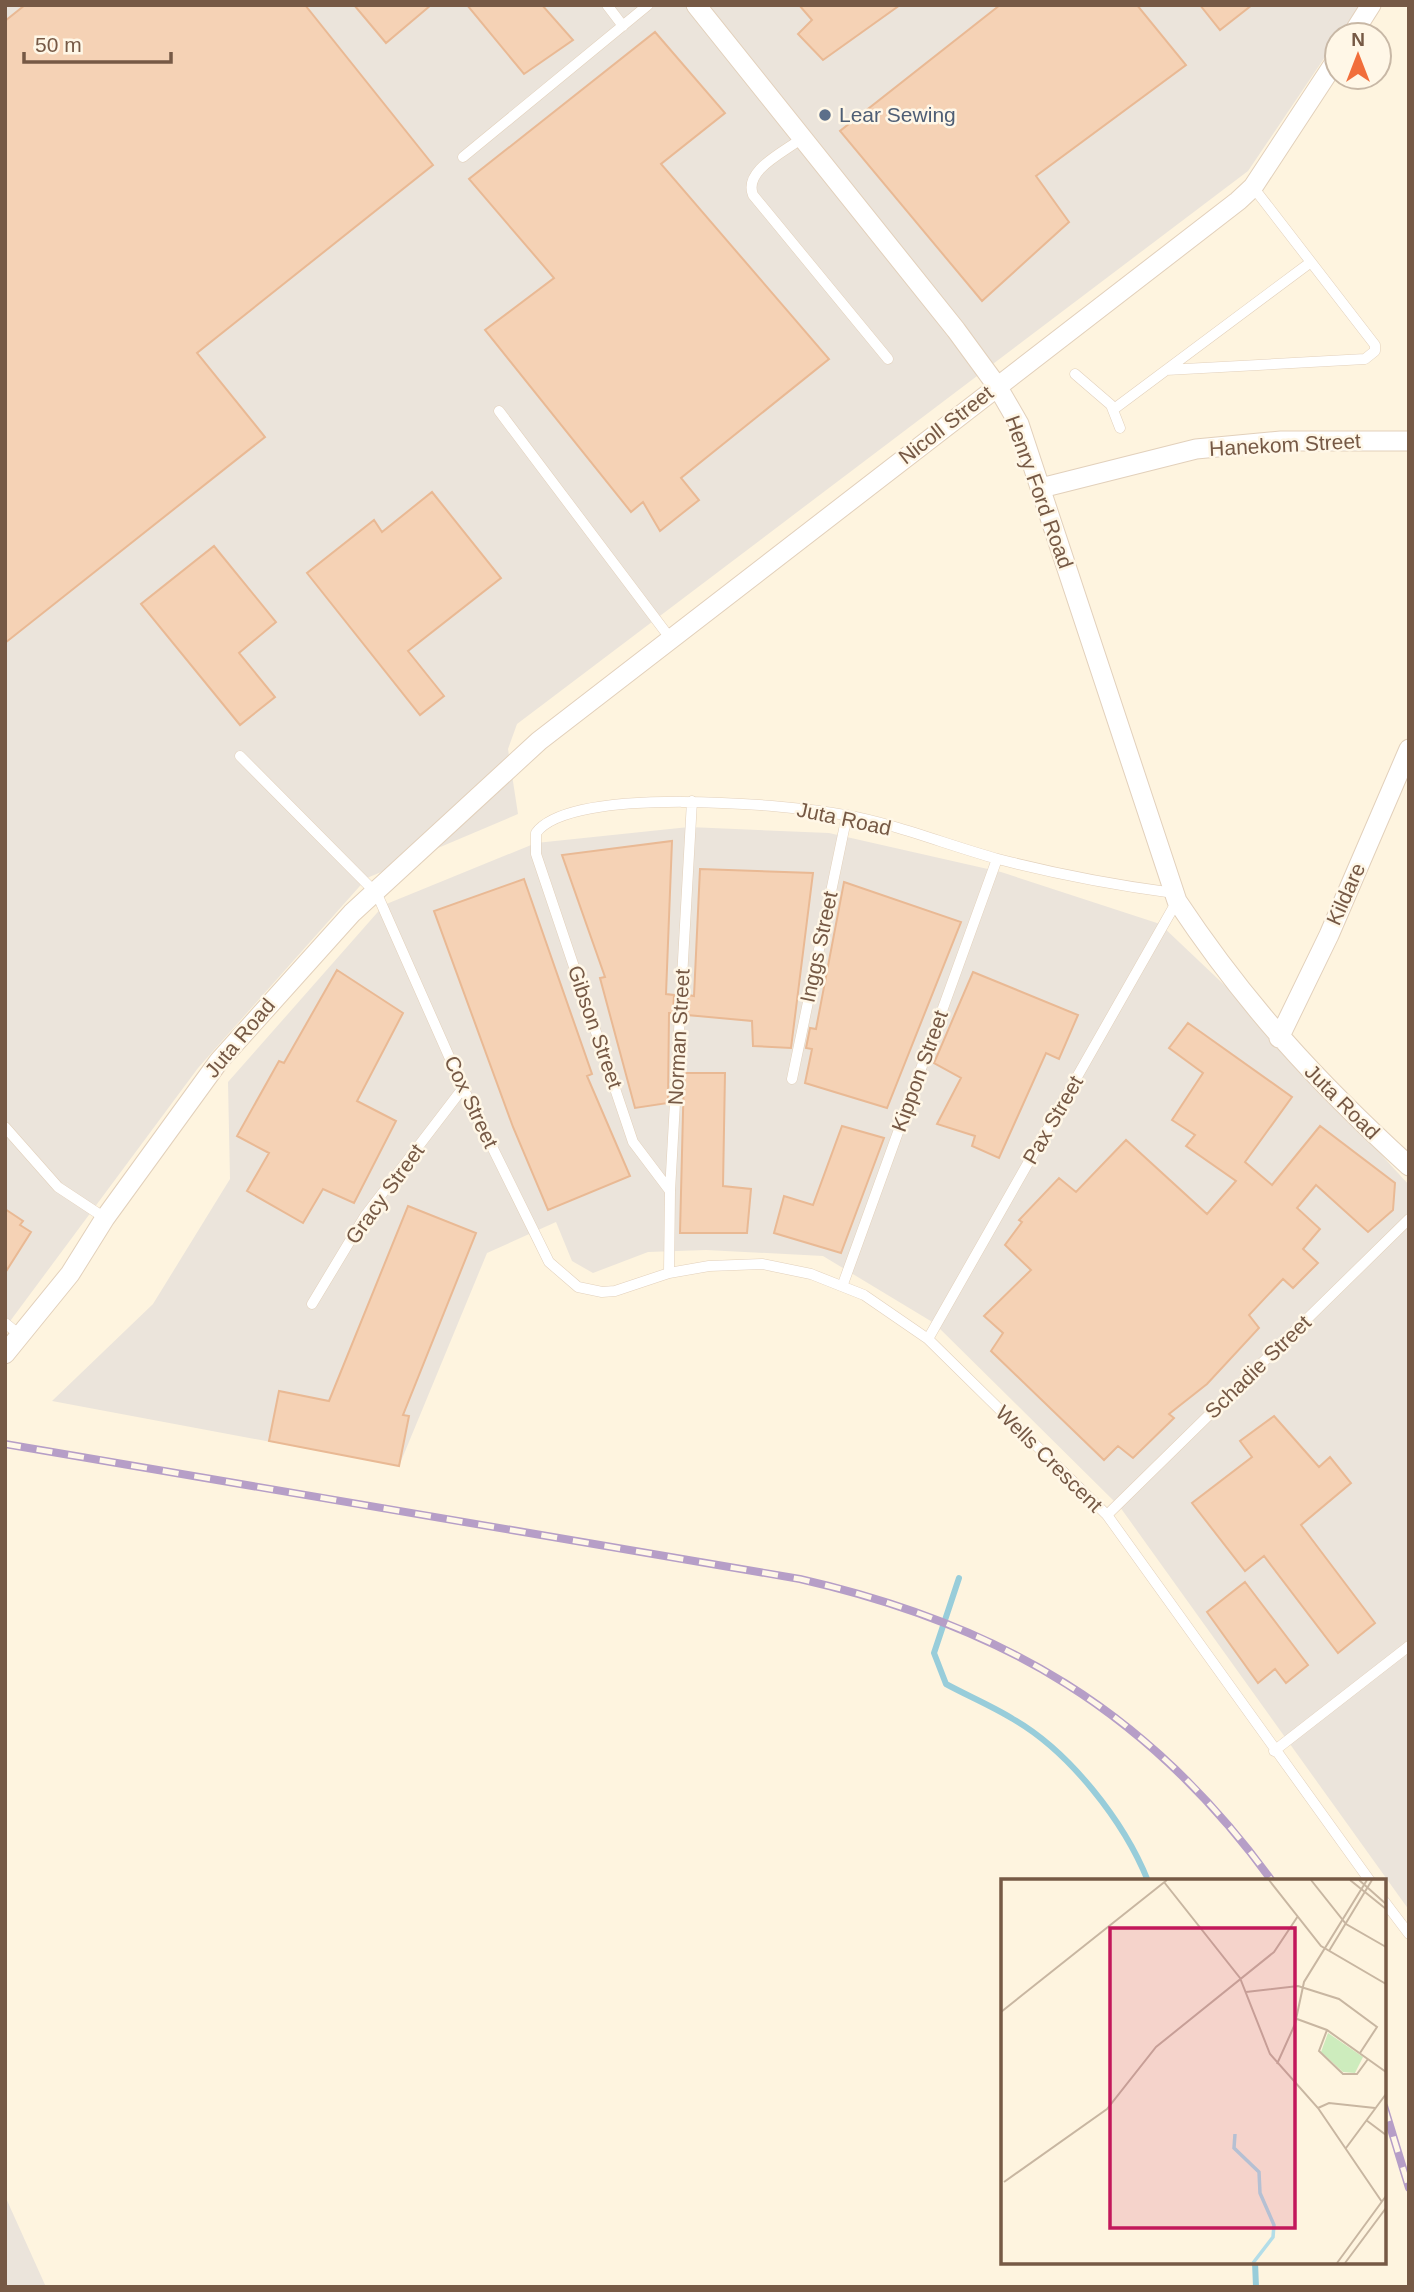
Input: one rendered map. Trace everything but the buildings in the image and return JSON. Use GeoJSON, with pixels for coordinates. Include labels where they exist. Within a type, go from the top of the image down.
{"type":"FeatureCollection","features":[{"type":"Feature","properties":{"kind":"street","name":"Henry Ford Road"},"geometry":{"type":"LineString","coordinates":[[696,5],[956,330],[997,386],[1018,424],[1176,897]]}},
{"type":"Feature","properties":{"kind":"street"},"geometry":{"type":"LineString","coordinates":[[1361,21],[1371,5]]}},
{"type":"Feature","properties":{"kind":"street","name":"Nicoll Street"},"geometry":{"type":"LineString","coordinates":[[519,759],[670,638],[1253,187],[1323,80]]}},
{"type":"Feature","properties":{"kind":"street","name":"Hanekom Street"},"geometry":{"type":"LineString","coordinates":[[1041,488],[1196,449],[1281,441],[1409,441]]}},
{"type":"Feature","properties":{"kind":"street","name":"Kildare"},"geometry":{"type":"LineString","coordinates":[[1279,1038],[1334,923],[1409,749]]}},
{"type":"Feature","properties":{"kind":"street","name":"Juta Road"},"geometry":{"type":"LineString","coordinates":[[5,1354],[70,1273],[105,1218],[219,1061],[335,931],[519,759]]}},
{"type":"Feature","properties":{"kind":"street","name":"Juta Road"},"geometry":{"type":"LineString","coordinates":[[1176,897],[1222,968],[1279,1038],[1409,1166]]}},
{"type":"Feature","properties":{"kind":"lane"},"geometry":{"type":"LineString","coordinates":[[607,5],[623,26]]}},
{"type":"Feature","properties":{"kind":"lane"},"geometry":{"type":"LineString","coordinates":[[463,158],[648,5]]}},
{"type":"Feature","properties":{"kind":"lane"},"geometry":{"type":"LineString","coordinates":[[802,138],[753,175],[749,187],[888,359]]}},
{"type":"Feature","properties":{"kind":"lane"},"geometry":{"type":"LineString","coordinates":[[1166,370],[1365,359],[1373,356],[1375,345],[1253,187]]}},
{"type":"Feature","properties":{"kind":"lane"},"geometry":{"type":"LineString","coordinates":[[1114,409],[1311,262]]}},
{"type":"Feature","properties":{"kind":"lane"},"geometry":{"type":"LineString","coordinates":[[1075,374],[1114,409],[1120,428]]}},
{"type":"Feature","properties":{"kind":"lane"},"geometry":{"type":"LineString","coordinates":[[499,411],[670,638]]}},
{"type":"Feature","properties":{"kind":"lane"},"geometry":{"type":"LineString","coordinates":[[240,756],[377,894]]}},
{"type":"Feature","properties":{"kind":"lane","name":"Juta Road"},"geometry":{"type":"LineString","coordinates":[[536,854],[536,833],[542,824],[559,815],[590,808],[692,801],[785,807],[847,815],[997,859],[1088,881],[1176,897]]}},
{"type":"Feature","properties":{"kind":"lane","name":"Norman Street"},"geometry":{"type":"LineString","coordinates":[[669,1273],[670,1191],[692,801]]}},
{"type":"Feature","properties":{"kind":"lane","name":"Inggs Street"},"geometry":{"type":"LineString","coordinates":[[792,1079],[847,815]]}},
{"type":"Feature","properties":{"kind":"lane","name":"Gibson Street"},"geometry":{"type":"LineString","coordinates":[[536,854],[633,1142],[670,1191]]}},
{"type":"Feature","properties":{"kind":"lane","name":"Kippon Street"},"geometry":{"type":"LineString","coordinates":[[843,1284],[997,859]]}},
{"type":"Feature","properties":{"kind":"lane","name":"Cox Street"},"geometry":{"type":"LineString","coordinates":[[377,894],[463,1088],[549,1262],[567,1280],[590,1291]]}},
{"type":"Feature","properties":{"kind":"lane","name":"Pax Street"},"geometry":{"type":"LineString","coordinates":[[928,1339],[1176,897]]}},
{"type":"Feature","properties":{"kind":"lane","name":"Gracy Street"},"geometry":{"type":"LineString","coordinates":[[312,1304],[365,1216],[463,1088]]}},
{"type":"Feature","properties":{"kind":"lane"},"geometry":{"type":"LineString","coordinates":[[5,1127],[58,1187],[105,1218]]}},
{"type":"Feature","properties":{"kind":"lane","name":"Schadie Street"},"geometry":{"type":"LineString","coordinates":[[1107,1515],[1409,1219]]}},
{"type":"Feature","properties":{"kind":"lane","name":"Wells Crescent"},"geometry":{"type":"LineString","coordinates":[[590,1291],[615,1292],[669,1273],[709,1266],[762,1264],[843,1284],[864,1295],[928,1339],[1107,1515],[1369,1879]]}},
{"type":"Feature","properties":{"kind":"lane"},"geometry":{"type":"LineString","coordinates":[[5,1324],[21,1337]]}},
{"type":"Feature","properties":{"kind":"lane"},"geometry":{"type":"LineString","coordinates":[[1275,1751],[1409,1646]]}},
{"type":"Feature","properties":{"kind":"lane"},"geometry":{"type":"LineString","coordinates":[[1386,1904],[1409,1934]]}},
{"type":"Feature","properties":{"kind":"shaded area"},"geometry":{"type":"Polygon","coordinates":[[[5,5],[1360,5],[1349,21],[1323,21],[1323,60],[1248,171],[517,724],[508,749],[518,814],[367,878],[198,1068],[5,1328],[5,5]]]}},
{"type":"Feature","properties":{"kind":"shaded area"},"geometry":{"type":"Polygon","coordinates":[[[689,827],[829,833],[1001,872],[1160,924],[1237,997],[1409,1185],[1409,1910],[1120,1507],[934,1323],[823,1256],[706,1250],[648,1252],[593,1273],[572,1261],[556,1222],[487,1253],[399,1466],[52,1401],[153,1304],[230,1179],[228,1082],[384,905],[536,843],[689,827]]]}},
{"type":"Feature","properties":{"kind":"shaded area"},"geometry":{"type":"Polygon","coordinates":[[[5,2196],[46,2287],[5,2287],[5,2196]]]}},
{"type":"Feature","properties":{"kind":"waterway"},"geometry":{"type":"LineString","coordinates":[[959,1578],[934,1653],[946,1684],[1005,1714],[1034,1733],[1074,1768],[1110,1812],[1138,1858],[1147,1879]]}},
{"type":"Feature","properties":{"kind":"waterway"},"geometry":{"type":"LineString","coordinates":[[1255,2264],[1256,2287]]}},
{"type":"Feature","properties":{"kind":"railway"},"geometry":{"type":"LineString","coordinates":[[5,1444],[800,1579],[873,1598],[942,1622],[1006,1650],[1066,1684],[1122,1723],[1175,1769],[1225,1821],[1270,1879]]}},
{"type":"Feature","properties":{"kind":"railway"},"geometry":{"type":"LineString","coordinates":[[1386,2113],[1409,2188]]}},
{"type":"Feature","properties":{"kind":"place","name":"Lear Sewing"},"geometry":{"type":"Point","coordinates":[825,115]}}]}
